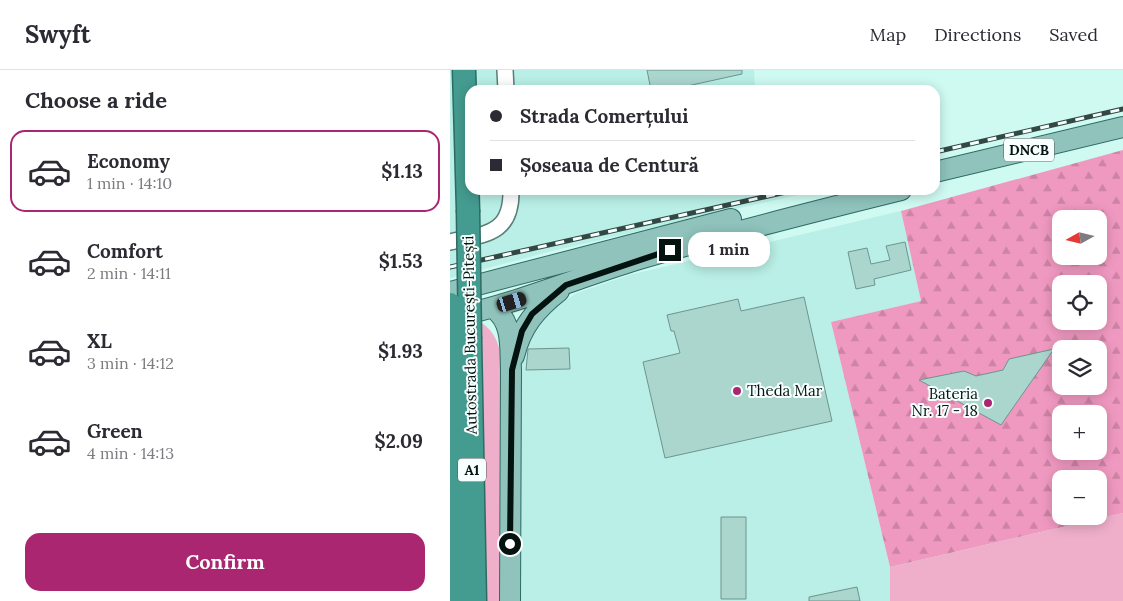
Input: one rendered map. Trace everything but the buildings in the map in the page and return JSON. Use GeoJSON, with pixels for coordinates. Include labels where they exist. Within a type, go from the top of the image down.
{"type":"FeatureCollection","features":[{"type":"Feature","properties":{"kind":"highway","name":"Autostrada București-Pitești"},"geometry":{"type":"LineString","coordinates":[[464,70],[465,105]]}},
{"type":"Feature","properties":{"kind":"highway","name":"Autostrada București-Pitești"},"geometry":{"type":"LineString","coordinates":[[460,601],[454,518],[457,332],[468,210],[468,195]]}},
{"type":"Feature","properties":{"kind":"highway","name":"Autostrada București-Pitești"},"geometry":{"type":"LineString","coordinates":[[450,304],[457,332],[460,601]]}},
{"type":"Feature","properties":{"kind":"highway"},"geometry":{"type":"LineString","coordinates":[[450,540],[454,518]]}},
{"type":"Feature","properties":{"kind":"main road","name":"DNCB"},"geometry":{"type":"LineString","coordinates":[[940,171],[1123,127]]}},
{"type":"Feature","properties":{"kind":"main road","name":"DNCB"},"geometry":{"type":"LineString","coordinates":[[940,181],[1123,138]]}},
{"type":"Feature","properties":{"kind":"main road"},"geometry":{"type":"LineString","coordinates":[[450,292],[680,231],[837,195]]}},
{"type":"Feature","properties":{"kind":"main road"},"geometry":{"type":"LineString","coordinates":[[457,332],[493,308],[624,264],[719,236],[881,195]]}},
{"type":"Feature","properties":{"kind":"main road"},"geometry":{"type":"LineString","coordinates":[[512,370],[522,331],[532,314],[566,285]]}},
{"type":"Feature","properties":{"kind":"main road"},"geometry":{"type":"LineString","coordinates":[[493,308],[504,317],[508,326],[512,370],[510,601]]}},
{"type":"Feature","properties":{"kind":"street"},"geometry":{"type":"LineString","coordinates":[[505,70],[506,85]]}},
{"type":"Feature","properties":{"kind":"street"},"geometry":{"type":"LineString","coordinates":[[450,242],[475,236],[503,225],[510,213],[511,195]]}},
{"type":"Feature","properties":{"kind":"shaded area"},"geometry":{"type":"Polygon","coordinates":[[[450,70],[754,70],[755,85],[465,85],[465,195],[797,195],[552,251],[450,278],[450,70]]]}},
{"type":"Feature","properties":{"kind":"shaded area"},"geometry":{"type":"Polygon","coordinates":[[[901,211],[921,301],[831,322],[890,567],[890,601],[520,601],[519,361],[536,321],[577,293],[629,275],[901,211]]]}},
{"type":"Feature","properties":{"kind":"shaded area"},"geometry":{"type":"Polygon","coordinates":[[[478,320],[492,333],[500,351],[500,601],[483,601],[478,320]]]}},
{"type":"Feature","properties":{"kind":"shaded area"},"geometry":{"type":"Polygon","coordinates":[[[1123,513],[1123,601],[890,601],[890,567],[1071,525],[1107,525],[1107,517],[1123,513]]]}},
{"type":"Feature","properties":{"kind":"green space"},"geometry":{"type":"Polygon","coordinates":[[[1123,150],[1123,513],[1107,517],[1107,470],[1052,470],[1052,525],[1071,525],[890,567],[831,322],[921,301],[901,211],[1123,150]]]}},
{"type":"Feature","properties":{"kind":"railway"},"geometry":{"type":"LineString","coordinates":[[940,151],[1123,109]]}},
{"type":"Feature","properties":{"kind":"railway"},"geometry":{"type":"LineString","coordinates":[[450,267],[773,195]]}},
{"type":"Feature","properties":{"kind":"place","name":"Theda Mar"},"geometry":{"type":"Point","coordinates":[737,391]}},
{"type":"Feature","properties":{"kind":"place","name":"Bateria Nr. 17 - 18"},"geometry":{"type":"Point","coordinates":[988,403]}},
{"type":"Feature","properties":{"kind":"route"},"geometry":{"type":"LineString","coordinates":[[510,544],[512,370],[516,346],[522,331],[532,314],[566,285],[670,250]]}}]}
